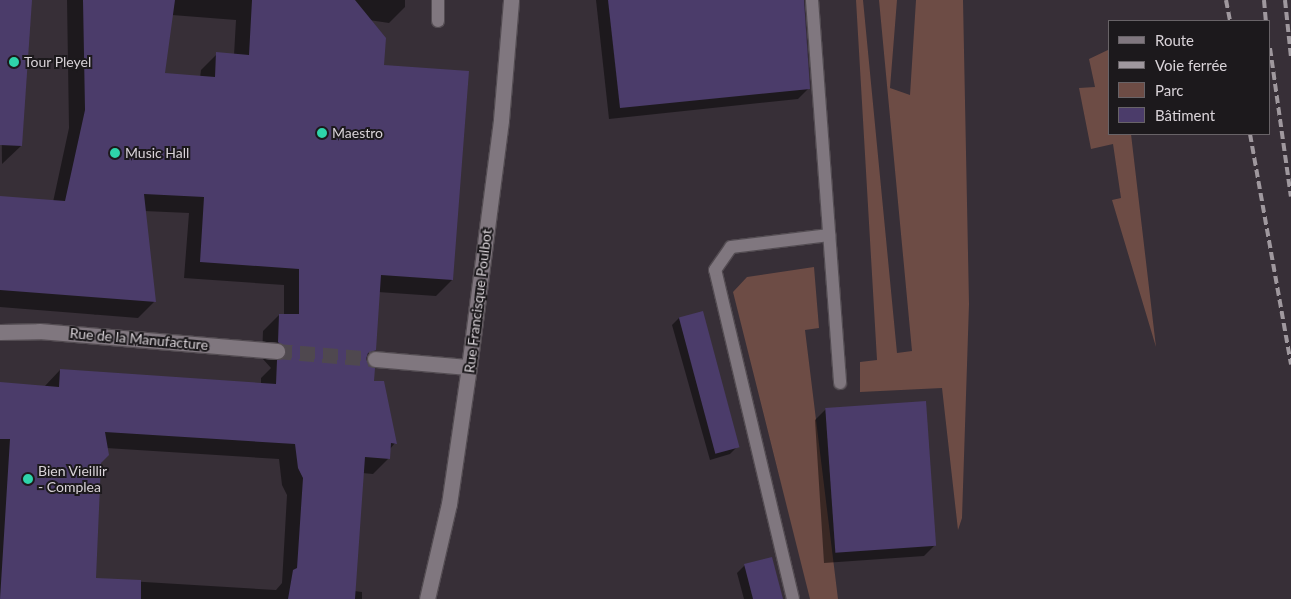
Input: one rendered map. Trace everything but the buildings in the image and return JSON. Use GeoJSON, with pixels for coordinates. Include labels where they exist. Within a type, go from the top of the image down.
{"type":"FeatureCollection","features":[{"type":"Feature","properties":{"kind":"street","name":"Rue Francisque Poulbot"},"geometry":{"type":"LineString","coordinates":[[427,599],[449,504],[469,367],[501,120],[511,0]]}},
{"type":"Feature","properties":{"kind":"street","name":"Rue de la Manufacture"},"geometry":{"type":"LineString","coordinates":[[0,332],[39,331],[277,351]]}},
{"type":"Feature","properties":{"kind":"street"},"geometry":{"type":"LineString","coordinates":[[375,359],[469,367]]}},
{"type":"Feature","properties":{"kind":"lane"},"geometry":{"type":"LineString","coordinates":[[438,0],[438,21]]}},
{"type":"Feature","properties":{"kind":"lane"},"geometry":{"type":"LineString","coordinates":[[812,0],[840,383]]}},
{"type":"Feature","properties":{"kind":"lane"},"geometry":{"type":"LineString","coordinates":[[792,599],[715,270],[731,247],[829,235]]}},
{"type":"Feature","properties":{"kind":"green space"},"geometry":{"type":"Polygon","coordinates":[[[856,0],[863,0],[897,353],[912,351],[879,0],[897,0],[890,88],[910,95],[916,0],[963,0],[969,304],[962,518],[958,530],[942,388],[860,392],[860,362],[877,360],[856,0]]]}},
{"type":"Feature","properties":{"kind":"green space"},"geometry":{"type":"Polygon","coordinates":[[[1108,50],[1108,135],[1131,135],[1156,347],[1112,200],[1121,198],[1113,144],[1091,149],[1079,88],[1095,87],[1089,59],[1108,50]]]}},
{"type":"Feature","properties":{"kind":"green space"},"geometry":{"type":"Polygon","coordinates":[[[814,267],[819,328],[805,330],[838,599],[810,599],[733,292],[747,277],[814,267]]]}},
{"type":"Feature","properties":{"kind":"tunnel"},"geometry":{"type":"LineString","coordinates":[[277,351],[375,359]]}},
{"type":"Feature","properties":{"kind":"railway"},"geometry":{"type":"LineString","coordinates":[[1226,0],[1230,20]]}},
{"type":"Feature","properties":{"kind":"railway"},"geometry":{"type":"LineString","coordinates":[[1264,0],[1266,20]]}},
{"type":"Feature","properties":{"kind":"railway"},"geometry":{"type":"LineString","coordinates":[[1285,0],[1291,57]]}},
{"type":"Feature","properties":{"kind":"railway"},"geometry":{"type":"LineString","coordinates":[[1271,55],[1291,197]]}},
{"type":"Feature","properties":{"kind":"railway"},"geometry":{"type":"LineString","coordinates":[[1250,135],[1291,364]]}},
{"type":"Feature","properties":{"kind":"place","name":"Tour Pleyel"},"geometry":{"type":"Point","coordinates":[14,62]}},
{"type":"Feature","properties":{"kind":"place","name":"Maestro"},"geometry":{"type":"Point","coordinates":[322,133]}},
{"type":"Feature","properties":{"kind":"place","name":"Music Hall"},"geometry":{"type":"Point","coordinates":[115,153]}},
{"type":"Feature","properties":{"kind":"place","name":"Bien Vieillir - Complea"},"geometry":{"type":"Point","coordinates":[28,479]}}]}
